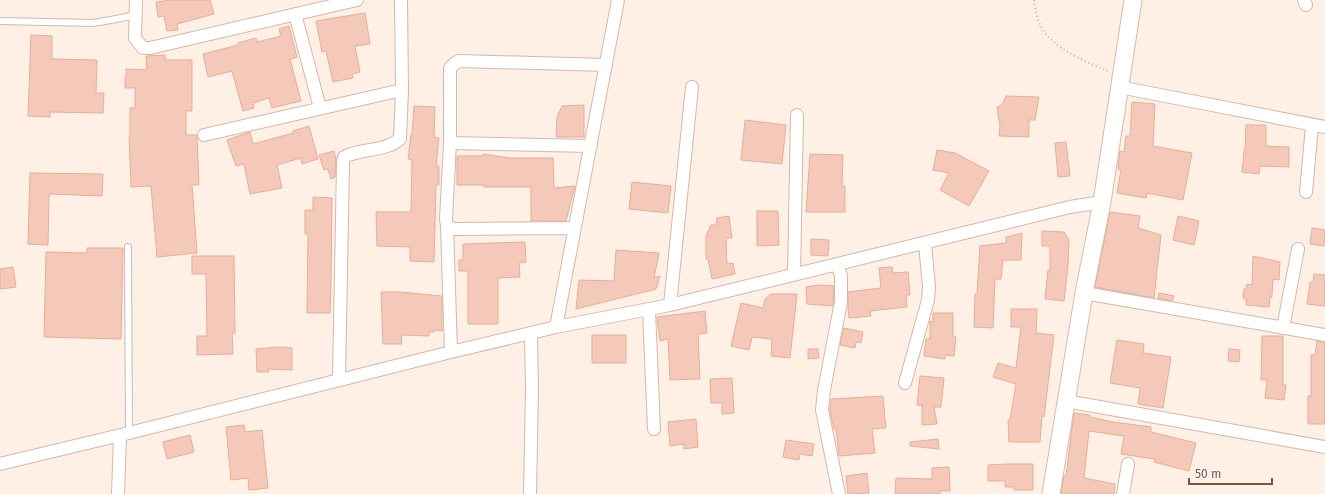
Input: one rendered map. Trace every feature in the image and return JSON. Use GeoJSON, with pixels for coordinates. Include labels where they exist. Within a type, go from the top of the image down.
{"type":"FeatureCollection","features":[{"type":"Feature","properties":{"kind":"main road"},"geometry":{"type":"LineString","coordinates":[[1051,494],[1084,293],[1102,202],[1132,0]]}},
{"type":"Feature","properties":{"kind":"street"},"geometry":{"type":"LineString","coordinates":[[136,0],[135,38],[143,48],[150,48],[356,0]]}},
{"type":"Feature","properties":{"kind":"street"},"geometry":{"type":"LineString","coordinates":[[339,380],[344,157],[351,154],[386,147],[400,139],[402,90],[402,0]]}},
{"type":"Feature","properties":{"kind":"street"},"geometry":{"type":"LineString","coordinates":[[556,327],[618,0]]}},
{"type":"Feature","properties":{"kind":"street"},"geometry":{"type":"LineString","coordinates":[[295,14],[320,108]]}},
{"type":"Feature","properties":{"kind":"street"},"geometry":{"type":"LineString","coordinates":[[452,352],[446,219],[450,143],[450,68],[459,61],[606,65]]}},
{"type":"Feature","properties":{"kind":"street"},"geometry":{"type":"LineString","coordinates":[[1120,82],[1312,126],[1325,127]]}},
{"type":"Feature","properties":{"kind":"street"},"geometry":{"type":"LineString","coordinates":[[670,305],[692,86]]}},
{"type":"Feature","properties":{"kind":"street"},"geometry":{"type":"LineString","coordinates":[[204,134],[402,90]]}},
{"type":"Feature","properties":{"kind":"street"},"geometry":{"type":"LineString","coordinates":[[794,275],[797,115]]}},
{"type":"Feature","properties":{"kind":"street"},"geometry":{"type":"LineString","coordinates":[[1306,192],[1312,126]]}},
{"type":"Feature","properties":{"kind":"street"},"geometry":{"type":"LineString","coordinates":[[450,143],[591,146]]}},
{"type":"Feature","properties":{"kind":"street"},"geometry":{"type":"LineString","coordinates":[[0,464],[556,327],[649,310],[1070,207],[1102,202]]}},
{"type":"Feature","properties":{"kind":"street"},"geometry":{"type":"LineString","coordinates":[[447,226],[454,229],[575,228]]}},
{"type":"Feature","properties":{"kind":"street"},"geometry":{"type":"LineString","coordinates":[[906,382],[928,300],[929,287],[925,243]]}},
{"type":"Feature","properties":{"kind":"street"},"geometry":{"type":"LineString","coordinates":[[1283,328],[1298,249]]}},
{"type":"Feature","properties":{"kind":"street"},"geometry":{"type":"LineString","coordinates":[[837,264],[840,276],[841,302],[824,390],[822,410],[839,494]]}},
{"type":"Feature","properties":{"kind":"street"},"geometry":{"type":"LineString","coordinates":[[1084,293],[1325,335]]}},
{"type":"Feature","properties":{"kind":"street"},"geometry":{"type":"LineString","coordinates":[[649,310],[654,429]]}},
{"type":"Feature","properties":{"kind":"street"},"geometry":{"type":"LineString","coordinates":[[530,494],[532,390],[531,334]]}},
{"type":"Feature","properties":{"kind":"street"},"geometry":{"type":"LineString","coordinates":[[1066,401],[1325,448]]}},
{"type":"Feature","properties":{"kind":"street"},"geometry":{"type":"LineString","coordinates":[[118,494],[124,434]]}},
{"type":"Feature","properties":{"kind":"street"},"geometry":{"type":"LineString","coordinates":[[1123,494],[1128,464]]}},
{"type":"Feature","properties":{"kind":"lane"},"geometry":{"type":"LineString","coordinates":[[0,21],[93,23],[136,15]]}},
{"type":"Feature","properties":{"kind":"lane"},"geometry":{"type":"LineString","coordinates":[[124,434],[128,247]]}},
{"type":"Feature","properties":{"kind":"path"},"geometry":{"type":"LineString","coordinates":[[1034,0],[1035,11],[1042,28],[1054,42],[1120,82]]}},
{"type":"Feature","properties":{"kind":"building"},"geometry":{"type":"Polygon","coordinates":[[[171,0],[210,0],[214,14],[177,24],[178,30],[167,31],[164,16],[158,17],[156,2],[171,0]]]}},
{"type":"Feature","properties":{"kind":"building"},"geometry":{"type":"Polygon","coordinates":[[[365,13],[370,44],[355,46],[360,72],[352,74],[353,78],[333,82],[326,51],[322,52],[316,21],[365,13]]]}},
{"type":"Feature","properties":{"kind":"building"},"geometry":{"type":"Polygon","coordinates":[[[289,26],[297,57],[290,59],[301,101],[272,108],[269,98],[253,103],[254,108],[243,111],[232,71],[208,77],[203,54],[238,45],[238,43],[256,38],[257,42],[281,36],[279,29],[289,26]]]}},
{"type":"Feature","properties":{"kind":"building"},"geometry":{"type":"Polygon","coordinates":[[[31,35],[52,36],[52,59],[97,60],[96,93],[104,93],[103,113],[50,112],[50,117],[28,116],[31,35]]]}},
{"type":"Feature","properties":{"kind":"building"},"geometry":{"type":"Polygon","coordinates":[[[165,55],[165,60],[192,60],[192,111],[186,111],[186,135],[197,135],[199,185],[192,185],[197,253],[157,257],[151,186],[131,187],[129,137],[130,108],[135,108],[135,88],[125,88],[125,77],[126,69],[147,70],[146,56],[165,55]]]}},
{"type":"Feature","properties":{"kind":"building"},"geometry":{"type":"Polygon","coordinates":[[[1006,96],[1039,97],[1035,120],[1029,120],[1029,137],[999,136],[1000,126],[997,107],[1002,105],[1006,96]]]}},
{"type":"Feature","properties":{"kind":"building"},"geometry":{"type":"Polygon","coordinates":[[[1132,102],[1155,104],[1153,146],[1192,153],[1183,200],[1147,193],[1146,198],[1117,193],[1121,170],[1118,169],[1120,151],[1124,152],[1126,136],[1130,136],[1132,102]]]}},
{"type":"Feature","properties":{"kind":"building"},"geometry":{"type":"Polygon","coordinates":[[[584,105],[584,137],[556,137],[557,117],[562,106],[584,105]]]}},
{"type":"Feature","properties":{"kind":"building"},"geometry":{"type":"Polygon","coordinates":[[[414,106],[435,107],[434,137],[439,138],[436,166],[439,166],[439,185],[436,185],[434,262],[410,261],[410,247],[377,246],[376,212],[411,212],[412,160],[408,159],[412,135],[414,106]]]}},
{"type":"Feature","properties":{"kind":"building"},"geometry":{"type":"Polygon","coordinates":[[[745,120],[786,125],[782,164],[741,160],[745,120]]]}},
{"type":"Feature","properties":{"kind":"building"},"geometry":{"type":"Polygon","coordinates":[[[1246,125],[1266,125],[1266,146],[1289,147],[1289,167],[1260,166],[1259,174],[1242,172],[1246,125]]]}},
{"type":"Feature","properties":{"kind":"building"},"geometry":{"type":"Polygon","coordinates":[[[309,126],[318,159],[302,164],[301,158],[277,165],[282,188],[250,194],[244,164],[236,166],[227,140],[250,132],[253,144],[293,133],[293,131],[309,126]]]}},
{"type":"Feature","properties":{"kind":"building"},"geometry":{"type":"Polygon","coordinates":[[[1066,142],[1070,176],[1058,177],[1055,143],[1066,142]]]}},
{"type":"Feature","properties":{"kind":"building"},"geometry":{"type":"Polygon","coordinates":[[[937,150],[955,153],[989,171],[969,206],[940,190],[949,173],[933,170],[937,150]]]}},
{"type":"Feature","properties":{"kind":"building"},"geometry":{"type":"Polygon","coordinates":[[[334,151],[336,159],[335,177],[331,179],[328,169],[324,170],[319,155],[334,151]]]}},
{"type":"Feature","properties":{"kind":"building"},"geometry":{"type":"Polygon","coordinates":[[[483,154],[509,158],[553,158],[554,188],[575,186],[566,221],[531,221],[531,187],[484,187],[484,185],[457,185],[457,156],[483,156],[483,154]]]}},
{"type":"Feature","properties":{"kind":"building"},"geometry":{"type":"Polygon","coordinates":[[[810,154],[843,155],[842,186],[845,186],[845,212],[806,212],[810,154]]]}},
{"type":"Feature","properties":{"kind":"building"},"geometry":{"type":"Polygon","coordinates":[[[30,173],[103,174],[102,196],[49,194],[48,245],[28,244],[30,173]]]}},
{"type":"Feature","properties":{"kind":"building"},"geometry":{"type":"Polygon","coordinates":[[[632,182],[671,186],[668,213],[629,209],[632,182]]]}},
{"type":"Feature","properties":{"kind":"building"},"geometry":{"type":"Polygon","coordinates":[[[313,197],[332,198],[330,313],[307,313],[308,234],[305,234],[305,210],[313,210],[313,197]]]}},
{"type":"Feature","properties":{"kind":"building"},"geometry":{"type":"Polygon","coordinates":[[[757,211],[778,211],[779,245],[757,246],[757,211]]]}},
{"type":"Feature","properties":{"kind":"building"},"geometry":{"type":"Polygon","coordinates":[[[1110,212],[1140,216],[1138,228],[1161,235],[1154,298],[1095,287],[1110,212]]]}},
{"type":"Feature","properties":{"kind":"building"},"geometry":{"type":"Polygon","coordinates":[[[729,216],[732,238],[726,238],[727,264],[733,263],[735,274],[712,279],[708,259],[706,259],[706,236],[711,225],[716,225],[717,218],[729,216]]]}},
{"type":"Feature","properties":{"kind":"building"},"geometry":{"type":"Polygon","coordinates":[[[1178,216],[1199,221],[1194,245],[1173,240],[1178,216]]]}},
{"type":"Feature","properties":{"kind":"building"},"geometry":{"type":"Polygon","coordinates":[[[1312,228],[1325,230],[1324,246],[1310,244],[1312,228]]]}},
{"type":"Feature","properties":{"kind":"building"},"geometry":{"type":"Polygon","coordinates":[[[1042,231],[1064,232],[1069,240],[1064,301],[1045,299],[1048,270],[1050,271],[1050,246],[1042,246],[1042,231]]]}},
{"type":"Feature","properties":{"kind":"building"},"geometry":{"type":"Polygon","coordinates":[[[1022,233],[1021,260],[1003,260],[1001,279],[995,279],[993,328],[974,327],[975,294],[977,294],[980,246],[1006,243],[1006,237],[1022,233]]]}},
{"type":"Feature","properties":{"kind":"building"},"geometry":{"type":"Polygon","coordinates":[[[811,239],[829,240],[828,256],[811,255],[811,239]]]}},
{"type":"Feature","properties":{"kind":"building"},"geometry":{"type":"Polygon","coordinates":[[[525,242],[526,262],[519,263],[520,277],[498,278],[498,324],[468,324],[468,271],[459,271],[459,260],[463,260],[463,244],[525,242]]]}},
{"type":"Feature","properties":{"kind":"building"},"geometry":{"type":"Polygon","coordinates":[[[87,248],[123,248],[121,339],[44,337],[46,252],[87,253],[87,248]]]}},
{"type":"Feature","properties":{"kind":"building"},"geometry":{"type":"Polygon","coordinates":[[[616,250],[659,253],[654,278],[660,276],[656,289],[576,309],[579,280],[614,281],[616,250]]]}},
{"type":"Feature","properties":{"kind":"building"},"geometry":{"type":"Polygon","coordinates":[[[192,256],[234,256],[235,333],[232,333],[233,354],[197,355],[197,336],[207,336],[206,274],[192,274],[192,256]]]}},
{"type":"Feature","properties":{"kind":"building"},"geometry":{"type":"Polygon","coordinates":[[[1253,256],[1280,262],[1279,280],[1273,279],[1272,297],[1270,297],[1269,307],[1246,305],[1246,299],[1243,298],[1244,289],[1246,289],[1247,284],[1252,285],[1253,256]]]}},
{"type":"Feature","properties":{"kind":"building"},"geometry":{"type":"Polygon","coordinates":[[[13,267],[16,287],[0,289],[0,269],[13,267]]]}},
{"type":"Feature","properties":{"kind":"building"},"geometry":{"type":"Polygon","coordinates":[[[892,267],[893,273],[908,272],[910,295],[906,295],[907,307],[870,311],[871,316],[849,318],[848,292],[881,288],[879,268],[892,267]]]}},
{"type":"Feature","properties":{"kind":"building"},"geometry":{"type":"Polygon","coordinates":[[[1314,274],[1325,275],[1325,306],[1307,304],[1310,282],[1313,282],[1314,274]]]}},
{"type":"Feature","properties":{"kind":"building"},"geometry":{"type":"Polygon","coordinates":[[[818,285],[834,286],[833,306],[807,304],[806,287],[818,285]]]}},
{"type":"Feature","properties":{"kind":"building"},"geometry":{"type":"Polygon","coordinates":[[[381,292],[400,292],[442,296],[442,331],[435,330],[434,332],[429,332],[429,336],[401,335],[402,344],[383,344],[381,292]]]}},
{"type":"Feature","properties":{"kind":"building"},"geometry":{"type":"Polygon","coordinates":[[[1159,293],[1174,296],[1172,301],[1158,298],[1159,293]]]}},
{"type":"Feature","properties":{"kind":"building"},"geometry":{"type":"Polygon","coordinates":[[[771,294],[797,294],[790,358],[771,356],[772,339],[752,337],[749,350],[731,346],[741,303],[763,308],[765,299],[771,294]]]}},
{"type":"Feature","properties":{"kind":"building"},"geometry":{"type":"Polygon","coordinates":[[[1011,309],[1037,309],[1036,333],[1054,335],[1044,417],[1042,416],[1040,442],[1009,442],[1008,420],[1010,420],[1016,384],[993,377],[998,363],[1016,368],[1021,327],[1011,327],[1011,309]]]}},
{"type":"Feature","properties":{"kind":"building"},"geometry":{"type":"Polygon","coordinates":[[[705,311],[707,333],[698,334],[700,379],[670,380],[668,339],[660,341],[657,317],[705,311]]]}},
{"type":"Feature","properties":{"kind":"building"},"geometry":{"type":"Polygon","coordinates":[[[933,313],[953,313],[953,337],[956,337],[954,356],[945,355],[945,359],[924,356],[926,339],[930,339],[930,321],[933,322],[933,313]]]}},
{"type":"Feature","properties":{"kind":"building"},"geometry":{"type":"Polygon","coordinates":[[[844,328],[863,332],[861,343],[856,342],[855,348],[840,345],[844,328]]]}},
{"type":"Feature","properties":{"kind":"building"},"geometry":{"type":"Polygon","coordinates":[[[592,335],[626,335],[626,363],[592,363],[592,335]]]}},
{"type":"Feature","properties":{"kind":"building"},"geometry":{"type":"Polygon","coordinates":[[[1262,336],[1283,336],[1283,385],[1286,385],[1284,400],[1265,398],[1267,380],[1261,380],[1262,336]]]}},
{"type":"Feature","properties":{"kind":"building"},"geometry":{"type":"Polygon","coordinates":[[[1117,340],[1144,344],[1143,353],[1171,357],[1163,408],[1138,404],[1140,388],[1110,383],[1117,340]]]}},
{"type":"Feature","properties":{"kind":"building"},"geometry":{"type":"Polygon","coordinates":[[[1317,341],[1325,342],[1325,424],[1308,424],[1308,396],[1311,396],[1311,355],[1315,355],[1317,341]]]}},
{"type":"Feature","properties":{"kind":"building"},"geometry":{"type":"Polygon","coordinates":[[[280,347],[292,348],[292,370],[268,369],[269,372],[257,372],[256,349],[280,347]]]}},
{"type":"Feature","properties":{"kind":"building"},"geometry":{"type":"Polygon","coordinates":[[[808,349],[818,349],[819,358],[808,359],[808,349]]]}},
{"type":"Feature","properties":{"kind":"building"},"geometry":{"type":"Polygon","coordinates":[[[1229,349],[1240,350],[1239,362],[1228,361],[1229,349]]]}},
{"type":"Feature","properties":{"kind":"building"},"geometry":{"type":"Polygon","coordinates":[[[920,376],[944,378],[941,407],[934,407],[937,424],[922,425],[922,405],[917,405],[920,376]]]}},
{"type":"Feature","properties":{"kind":"building"},"geometry":{"type":"Polygon","coordinates":[[[732,378],[734,413],[722,414],[722,403],[711,403],[710,379],[732,378]]]}},
{"type":"Feature","properties":{"kind":"building"},"geometry":{"type":"Polygon","coordinates":[[[883,396],[886,428],[872,429],[875,453],[839,456],[836,429],[834,429],[830,410],[831,399],[883,396]]]}},
{"type":"Feature","properties":{"kind":"building"},"geometry":{"type":"Polygon","coordinates":[[[1074,413],[1090,415],[1090,417],[1113,422],[1151,427],[1151,432],[1196,443],[1189,471],[1154,462],[1155,459],[1121,454],[1124,436],[1089,431],[1084,478],[1115,484],[1114,494],[1061,494],[1064,476],[1066,476],[1074,413]]]}},
{"type":"Feature","properties":{"kind":"building"},"geometry":{"type":"Polygon","coordinates":[[[696,419],[698,447],[684,449],[684,444],[670,446],[668,422],[696,419]]]}},
{"type":"Feature","properties":{"kind":"building"},"geometry":{"type":"Polygon","coordinates":[[[244,425],[245,432],[262,430],[268,488],[249,490],[248,478],[231,480],[226,427],[244,425]]]}},
{"type":"Feature","properties":{"kind":"building"},"geometry":{"type":"Polygon","coordinates":[[[190,435],[194,452],[167,459],[163,442],[190,435]]]}},
{"type":"Feature","properties":{"kind":"building"},"geometry":{"type":"Polygon","coordinates":[[[938,439],[939,449],[910,446],[910,442],[938,439]]]}},
{"type":"Feature","properties":{"kind":"building"},"geometry":{"type":"Polygon","coordinates":[[[786,440],[814,444],[812,456],[800,454],[799,460],[783,457],[786,440]]]}},
{"type":"Feature","properties":{"kind":"building"},"geometry":{"type":"Polygon","coordinates":[[[1033,464],[1033,490],[1014,490],[1014,487],[1005,487],[1005,481],[988,481],[988,465],[1033,464]]]}},
{"type":"Feature","properties":{"kind":"building"},"geometry":{"type":"Polygon","coordinates":[[[949,467],[950,491],[940,491],[940,494],[895,494],[896,478],[932,479],[932,468],[949,467]]]}},
{"type":"Feature","properties":{"kind":"building"},"geometry":{"type":"Polygon","coordinates":[[[867,473],[869,493],[848,494],[846,476],[867,473]]]}}]}
